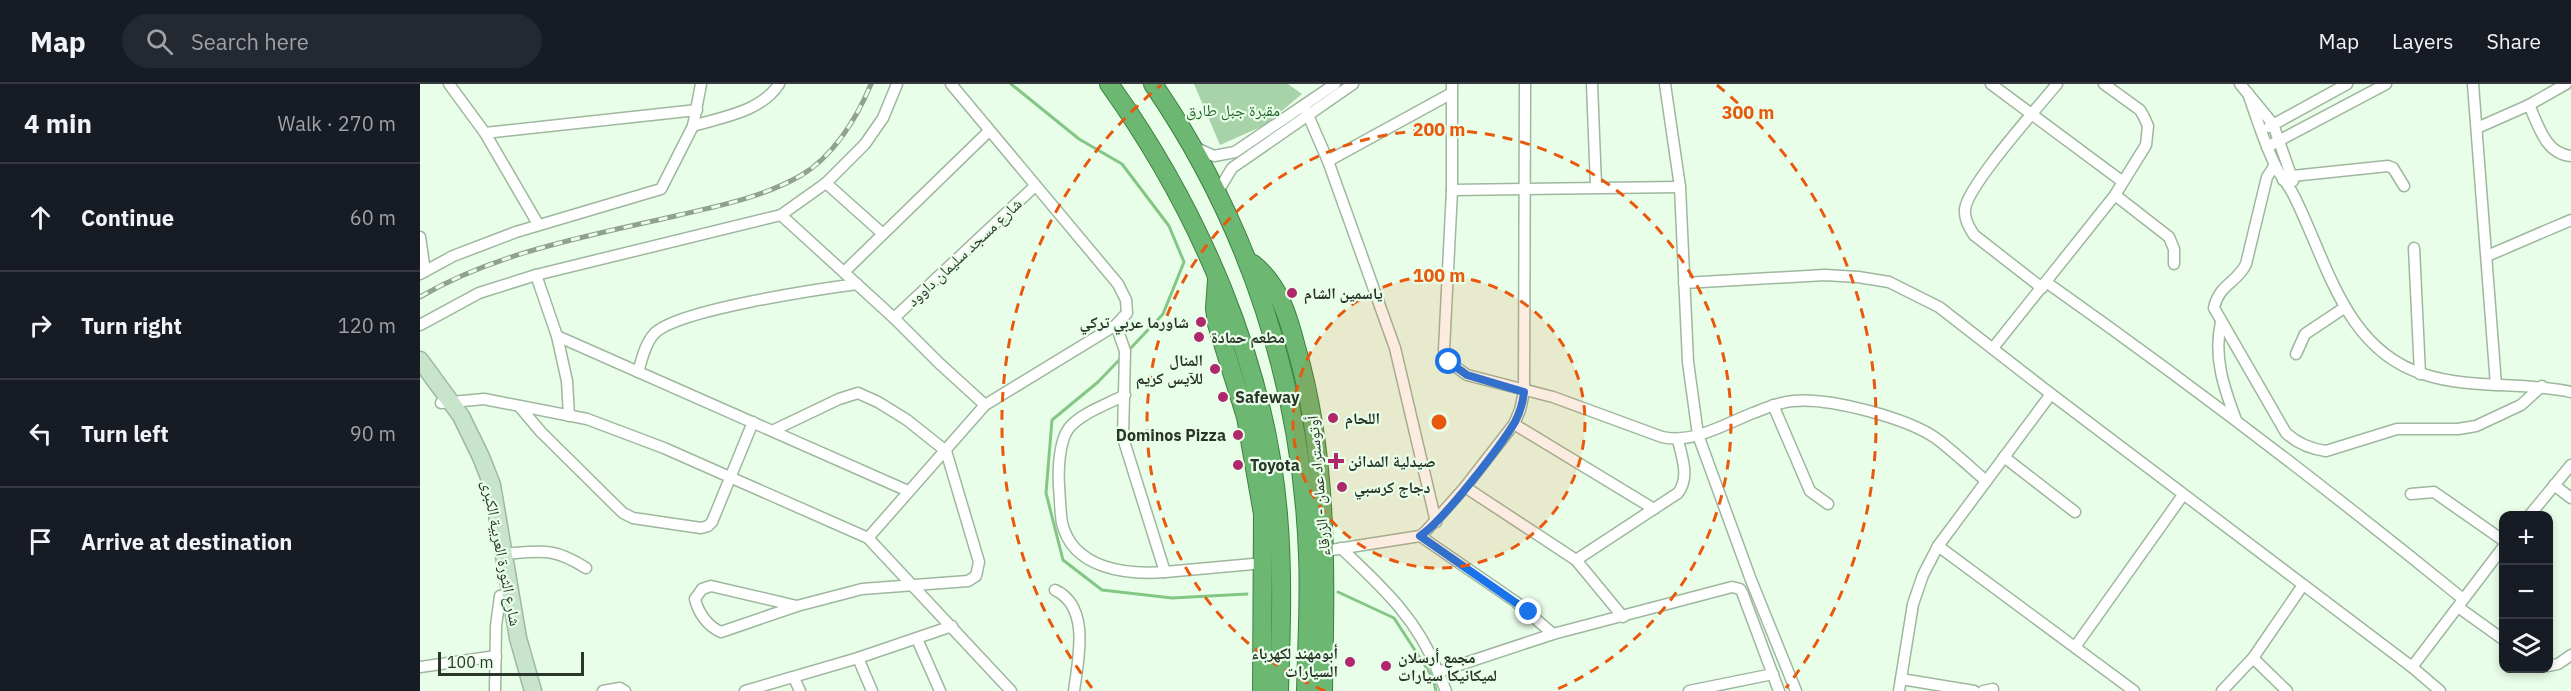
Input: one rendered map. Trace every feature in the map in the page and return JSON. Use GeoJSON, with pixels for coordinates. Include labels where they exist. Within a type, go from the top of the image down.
{"type":"FeatureCollection","features":[{"type":"Feature","properties":{"kind":"highway"},"geometry":{"type":"LineString","coordinates":[[1109,84],[1164,168],[1217,275],[1234,318],[1254,415],[1278,512],[1282,587],[1279,691]]}},
{"type":"Feature","properties":{"kind":"highway","name":"أوتوستراد عمان - الزرقاء"},"geometry":{"type":"LineString","coordinates":[[1153,84],[1194,147],[1248,261],[1272,329],[1292,408],[1300,457],[1308,554],[1306,691]]}},
{"type":"Feature","properties":{"kind":"highway","name":"أوتوستراد عمان - الزرقاء"},"geometry":{"type":"LineString","coordinates":[[1248,261],[1267,278],[1281,299],[1303,369],[1311,405],[1323,506],[1333,549],[1323,691]]}},
{"type":"Feature","properties":{"kind":"highway"},"geometry":{"type":"LineString","coordinates":[[1292,408],[1311,405]]}},
{"type":"Feature","properties":{"kind":"highway"},"geometry":{"type":"LineString","coordinates":[[1254,415],[1262,505],[1264,563],[1262,691]]}},
{"type":"Feature","properties":{"kind":"main road","name":"شارع الثورة العربية الكبرى"},"geometry":{"type":"LineString","coordinates":[[420,360],[469,432],[492,485],[519,645],[533,691]]}},
{"type":"Feature","properties":{"kind":"main road","name":"شارع الثورة العربية الكبرى"},"geometry":{"type":"LineString","coordinates":[[420,376],[447,402],[483,487],[500,596],[513,654],[525,691]]}},
{"type":"Feature","properties":{"kind":"street"},"geometry":{"type":"LineString","coordinates":[[449,84],[485,133],[538,224]]}},
{"type":"Feature","properties":{"kind":"street"},"geometry":{"type":"LineString","coordinates":[[420,237],[423,272],[461,253],[538,224],[661,189],[693,126],[701,84]]}},
{"type":"Feature","properties":{"kind":"street"},"geometry":{"type":"LineString","coordinates":[[693,126],[758,104],[772,94],[779,84]]}},
{"type":"Feature","properties":{"kind":"street"},"geometry":{"type":"LineString","coordinates":[[420,325],[479,293],[536,275],[781,215],[826,183],[873,134],[883,118],[897,84]]}},
{"type":"Feature","properties":{"kind":"street"},"geometry":{"type":"LineString","coordinates":[[868,538],[985,405],[1116,325],[1127,313],[1118,284],[951,84]]}},
{"type":"Feature","properties":{"kind":"street"},"geometry":{"type":"LineString","coordinates":[[1217,192],[1232,168],[1306,112],[1335,84]]}},
{"type":"Feature","properties":{"kind":"street"},"geometry":{"type":"LineString","coordinates":[[1194,147],[1214,156],[1235,152],[1353,84]]}},
{"type":"Feature","properties":{"kind":"street"},"geometry":{"type":"LineString","coordinates":[[1333,549],[1420,536],[1436,522],[1465,487],[1514,424],[1520,411],[1524,392],[1525,84]]}},
{"type":"Feature","properties":{"kind":"street"},"geometry":{"type":"LineString","coordinates":[[1592,84],[1596,186]]}},
{"type":"Feature","properties":{"kind":"street"},"geometry":{"type":"LineString","coordinates":[[1665,84],[1680,187],[1688,362],[1698,435],[1751,580],[1796,691]]}},
{"type":"Feature","properties":{"kind":"street"},"geometry":{"type":"LineString","coordinates":[[1991,84],[2123,182]]}},
{"type":"Feature","properties":{"kind":"street"},"geometry":{"type":"LineString","coordinates":[[2057,84],[1976,186],[1965,210],[1967,223],[1974,235],[2236,420],[2499,636]]}},
{"type":"Feature","properties":{"kind":"street"},"geometry":{"type":"LineString","coordinates":[[2261,130],[2348,84]]}},
{"type":"Feature","properties":{"kind":"street"},"geometry":{"type":"LineString","coordinates":[[2267,147],[2386,84]]}},
{"type":"Feature","properties":{"kind":"street"},"geometry":{"type":"LineString","coordinates":[[2473,84],[2496,385]]}},
{"type":"Feature","properties":{"kind":"street"},"geometry":{"type":"LineString","coordinates":[[2477,128],[2529,105],[2566,84]]}},
{"type":"Feature","properties":{"kind":"street"},"geometry":{"type":"LineString","coordinates":[[1994,348],[2115,195],[2146,145],[2148,126],[2140,110],[2110,85]]}},
{"type":"Feature","properties":{"kind":"street"},"geometry":{"type":"LineString","coordinates":[[2244,88],[2273,124],[2281,141],[2293,193],[2344,308],[2378,348],[2397,363],[2420,374],[2451,382],[2542,386],[2571,392]]}},
{"type":"Feature","properties":{"kind":"street"},"geometry":{"type":"LineString","coordinates":[[2244,88],[2275,165],[2288,178]]}},
{"type":"Feature","properties":{"kind":"street"},"geometry":{"type":"LineString","coordinates":[[1328,161],[1452,89]]}},
{"type":"Feature","properties":{"kind":"street"},"geometry":{"type":"LineString","coordinates":[[1452,89],[1452,190],[1445,293],[1444,350],[1446,357],[1454,367],[1467,375],[1553,398],[1644,431],[1678,440],[1698,435],[1773,405],[1795,400],[1852,408],[1904,421],[1936,438],[1986,481]]}},
{"type":"Feature","properties":{"kind":"street"},"geometry":{"type":"LineString","coordinates":[[2529,105],[2547,142],[2559,153],[2571,156]]}},
{"type":"Feature","properties":{"kind":"street"},"geometry":{"type":"LineString","coordinates":[[485,133],[697,110]]}},
{"type":"Feature","properties":{"kind":"street"},"geometry":{"type":"LineString","coordinates":[[1306,112],[1328,161],[1395,348],[1436,522]]}},
{"type":"Feature","properties":{"kind":"street"},"geometry":{"type":"LineString","coordinates":[[844,272],[989,130]]}},
{"type":"Feature","properties":{"kind":"street"},"geometry":{"type":"LineString","coordinates":[[2275,165],[2267,177],[2246,264],[2238,276],[2218,294],[2214,308],[2286,433],[2293,439],[2315,450],[2326,451],[2397,429],[2458,429],[2476,426],[2521,405],[2542,386]]}},
{"type":"Feature","properties":{"kind":"street"},"geometry":{"type":"LineString","coordinates":[[2288,178],[2388,166],[2392,168],[2404,186]]}},
{"type":"Feature","properties":{"kind":"street"},"geometry":{"type":"LineString","coordinates":[[826,183],[884,234]]}},
{"type":"Feature","properties":{"kind":"street","name":"شارع مسجد سليمان داوود"},"geometry":{"type":"LineString","coordinates":[[894,318],[1035,186]]}},
{"type":"Feature","properties":{"kind":"street"},"geometry":{"type":"LineString","coordinates":[[1452,190],[1596,186],[1680,187]]}},
{"type":"Feature","properties":{"kind":"street"},"geometry":{"type":"LineString","coordinates":[[2115,195],[2169,237],[2174,249],[2174,264]]}},
{"type":"Feature","properties":{"kind":"street"},"geometry":{"type":"LineString","coordinates":[[781,215],[985,405]]}},
{"type":"Feature","properties":{"kind":"street"},"geometry":{"type":"LineString","coordinates":[[2487,256],[2571,220]]}},
{"type":"Feature","properties":{"kind":"street"},"geometry":{"type":"LineString","coordinates":[[2414,248],[2420,374]]}},
{"type":"Feature","properties":{"kind":"street"},"geometry":{"type":"LineString","coordinates":[[536,275],[557,336],[567,381],[569,416]]}},
{"type":"Feature","properties":{"kind":"street"},"geometry":{"type":"LineString","coordinates":[[1684,283],[1826,275],[1873,279],[1905,289],[1924,298],[1994,348],[2183,495],[2412,667],[2440,691]]}},
{"type":"Feature","properties":{"kind":"street"},"geometry":{"type":"LineString","coordinates":[[638,372],[648,342],[654,333],[679,320],[735,306],[857,284]]}},
{"type":"Feature","properties":{"kind":"street"},"geometry":{"type":"LineString","coordinates":[[2296,354],[2305,334],[2344,308]]}},
{"type":"Feature","properties":{"kind":"street"},"geometry":{"type":"LineString","coordinates":[[2221,322],[2218,335],[2221,375],[2236,420]]}},
{"type":"Feature","properties":{"kind":"street"},"geometry":{"type":"LineString","coordinates":[[1116,325],[1125,351],[1124,444],[1165,572]]}},
{"type":"Feature","properties":{"kind":"street"},"geometry":{"type":"LineString","coordinates":[[557,336],[908,491]]}},
{"type":"Feature","properties":{"kind":"street"},"geometry":{"type":"LineString","coordinates":[[774,430],[839,399],[858,393],[878,402],[907,420],[946,451],[978,555],[976,576],[968,581],[870,587],[796,606],[721,632],[714,629],[700,613],[695,598],[702,589],[711,586],[796,606]]}},
{"type":"Feature","properties":{"kind":"street"},"geometry":{"type":"LineString","coordinates":[[1125,394],[1078,420],[1068,430],[1058,476],[1063,525],[1079,552],[1095,563],[1132,573],[1264,563]]}},
{"type":"Feature","properties":{"kind":"street"},"geometry":{"type":"LineString","coordinates":[[1899,691],[1913,604],[1923,575],[1938,546],[2051,394]]}},
{"type":"Feature","properties":{"kind":"street"},"geometry":{"type":"LineString","coordinates":[[447,402],[484,399],[600,423],[731,477],[868,538],[1011,691]]}},
{"type":"Feature","properties":{"kind":"street"},"geometry":{"type":"LineString","coordinates":[[1773,405],[1810,491],[1828,504]]}},
{"type":"Feature","properties":{"kind":"street"},"geometry":{"type":"LineString","coordinates":[[519,406],[541,432],[623,513],[633,518],[701,528],[708,526],[753,422]]}},
{"type":"Feature","properties":{"kind":"street"},"geometry":{"type":"LineString","coordinates":[[1514,424],[1653,509]]}},
{"type":"Feature","properties":{"kind":"street"},"geometry":{"type":"LineString","coordinates":[[1576,560],[1678,493],[1683,485],[1685,470],[1678,440]]}},
{"type":"Feature","properties":{"kind":"street"},"geometry":{"type":"LineString","coordinates":[[2004,457],[2075,512]]}},
{"type":"Feature","properties":{"kind":"street"},"geometry":{"type":"LineString","coordinates":[[2533,511],[2571,465]]}},
{"type":"Feature","properties":{"kind":"street"},"geometry":{"type":"LineString","coordinates":[[2554,486],[2571,498]]}},
{"type":"Feature","properties":{"kind":"street"},"geometry":{"type":"LineString","coordinates":[[1465,487],[1576,560],[1623,616]]}},
{"type":"Feature","properties":{"kind":"street"},"geometry":{"type":"LineString","coordinates":[[2411,494],[2434,492],[2499,538]]}},
{"type":"Feature","properties":{"kind":"street"},"geometry":{"type":"LineString","coordinates":[[2075,647],[2183,495]]}},
{"type":"Feature","properties":{"kind":"street"},"geometry":{"type":"LineString","coordinates":[[1420,536],[1516,602],[1553,634]]}},
{"type":"Feature","properties":{"kind":"street"},"geometry":{"type":"LineString","coordinates":[[1938,546],[2134,691]]}},
{"type":"Feature","properties":{"kind":"street"},"geometry":{"type":"LineString","coordinates":[[1333,549],[1396,601],[1423,640],[1446,691]]}},
{"type":"Feature","properties":{"kind":"street"},"geometry":{"type":"LineString","coordinates":[[504,554],[548,550],[570,558],[586,568]]}},
{"type":"Feature","properties":{"kind":"street"},"geometry":{"type":"LineString","coordinates":[[2412,667],[2499,553]]}},
{"type":"Feature","properties":{"kind":"street"},"geometry":{"type":"LineString","coordinates":[[2222,691],[2253,658],[2303,585]]}},
{"type":"Feature","properties":{"kind":"street"},"geometry":{"type":"LineString","coordinates":[[1438,672],[1553,634],[1732,587],[1740,588],[1779,691]]}},
{"type":"Feature","properties":{"kind":"street"},"geometry":{"type":"LineString","coordinates":[[1055,590],[1069,600],[1077,622],[1080,640],[1074,691]]}},
{"type":"Feature","properties":{"kind":"street"},"geometry":{"type":"LineString","coordinates":[[495,691],[500,596]]}},
{"type":"Feature","properties":{"kind":"street"},"geometry":{"type":"LineString","coordinates":[[745,691],[858,658],[952,626]]}},
{"type":"Feature","properties":{"kind":"street"},"geometry":{"type":"LineString","coordinates":[[918,639],[940,691]]}},
{"type":"Feature","properties":{"kind":"street"},"geometry":{"type":"LineString","coordinates":[[2553,665],[2571,655]]}},
{"type":"Feature","properties":{"kind":"street"},"geometry":{"type":"LineString","coordinates":[[420,667],[496,656]]}},
{"type":"Feature","properties":{"kind":"street"},"geometry":{"type":"LineString","coordinates":[[858,658],[872,691]]}},
{"type":"Feature","properties":{"kind":"street"},"geometry":{"type":"LineString","coordinates":[[2253,658],[2287,691]]}},
{"type":"Feature","properties":{"kind":"street"},"geometry":{"type":"LineString","coordinates":[[1689,691],[1773,674]]}},
{"type":"Feature","properties":{"kind":"street"},"geometry":{"type":"LineString","coordinates":[[794,678],[800,691]]}},
{"type":"Feature","properties":{"kind":"street"},"geometry":{"type":"LineString","coordinates":[[1901,679],[1974,691]]}},
{"type":"Feature","properties":{"kind":"street"},"geometry":{"type":"LineString","coordinates":[[603,691],[615,688],[625,691]]}},
{"type":"Feature","properties":{"kind":"green space","name":"مقبرة جبل طارق"},"geometry":{"type":"Polygon","coordinates":[[[1194,84],[1288,84],[1302,94],[1265,125],[1220,145],[1194,84]]]}},
{"type":"Feature","properties":{"kind":"waterway"},"geometry":{"type":"LineString","coordinates":[[1011,84],[1079,139],[1122,164],[1169,226],[1184,262],[1163,314],[1128,351]]}},
{"type":"Feature","properties":{"kind":"waterway"},"geometry":{"type":"LineString","coordinates":[[1121,358],[1098,382],[1052,420],[1046,493],[1063,560],[1102,590],[1172,598],[1247,594]]}},
{"type":"Feature","properties":{"kind":"waterway"},"geometry":{"type":"LineString","coordinates":[[1338,592],[1394,618],[1433,678],[1436,691]]}},
{"type":"Feature","properties":{"kind":"railway"},"geometry":{"type":"LineString","coordinates":[[420,297],[450,281],[513,256],[725,204],[786,183],[812,168],[833,148],[859,110],[871,84]]}},
{"type":"Feature","properties":{"kind":"place","name":"ياسمين الشام"},"geometry":{"type":"Point","coordinates":[1292,293]}},
{"type":"Feature","properties":{"kind":"place","name":"شاورما عربي تركي"},"geometry":{"type":"Point","coordinates":[1201,322]}},
{"type":"Feature","properties":{"kind":"place","name":"مطعم حمادة"},"geometry":{"type":"Point","coordinates":[1199,337]}},
{"type":"Feature","properties":{"kind":"place","name":"المنال للآيس كريم"},"geometry":{"type":"Point","coordinates":[1215,369]}},
{"type":"Feature","properties":{"kind":"place","name":"Safeway"},"geometry":{"type":"Point","coordinates":[1223,397]}},
{"type":"Feature","properties":{"kind":"place","name":"اللحام"},"geometry":{"type":"Point","coordinates":[1333,418]}},
{"type":"Feature","properties":{"kind":"place","name":"Dominos Pizza"},"geometry":{"type":"Point","coordinates":[1238,435]}},
{"type":"Feature","properties":{"kind":"place","name":"صيدلية المدائن"},"geometry":{"type":"Point","coordinates":[1336,461]}},
{"type":"Feature","properties":{"kind":"place","name":"Toyota"},"geometry":{"type":"Point","coordinates":[1238,465]}},
{"type":"Feature","properties":{"kind":"place","name":"دجاج كرسبي"},"geometry":{"type":"Point","coordinates":[1342,487]}},
{"type":"Feature","properties":{"kind":"place","name":"أبومهند لكهرباء السيارات"},"geometry":{"type":"Point","coordinates":[1350,662]}},
{"type":"Feature","properties":{"kind":"place","name":"مجمع أرسلان لميكانيكا سيارات"},"geometry":{"type":"Point","coordinates":[1386,666]}},
{"type":"Feature","properties":{"kind":"route"},"geometry":{"type":"LineString","coordinates":[[1449,362],[1467,375],[1524,392],[1520,411],[1514,424],[1436,522],[1420,536],[1529,612]]}}]}
